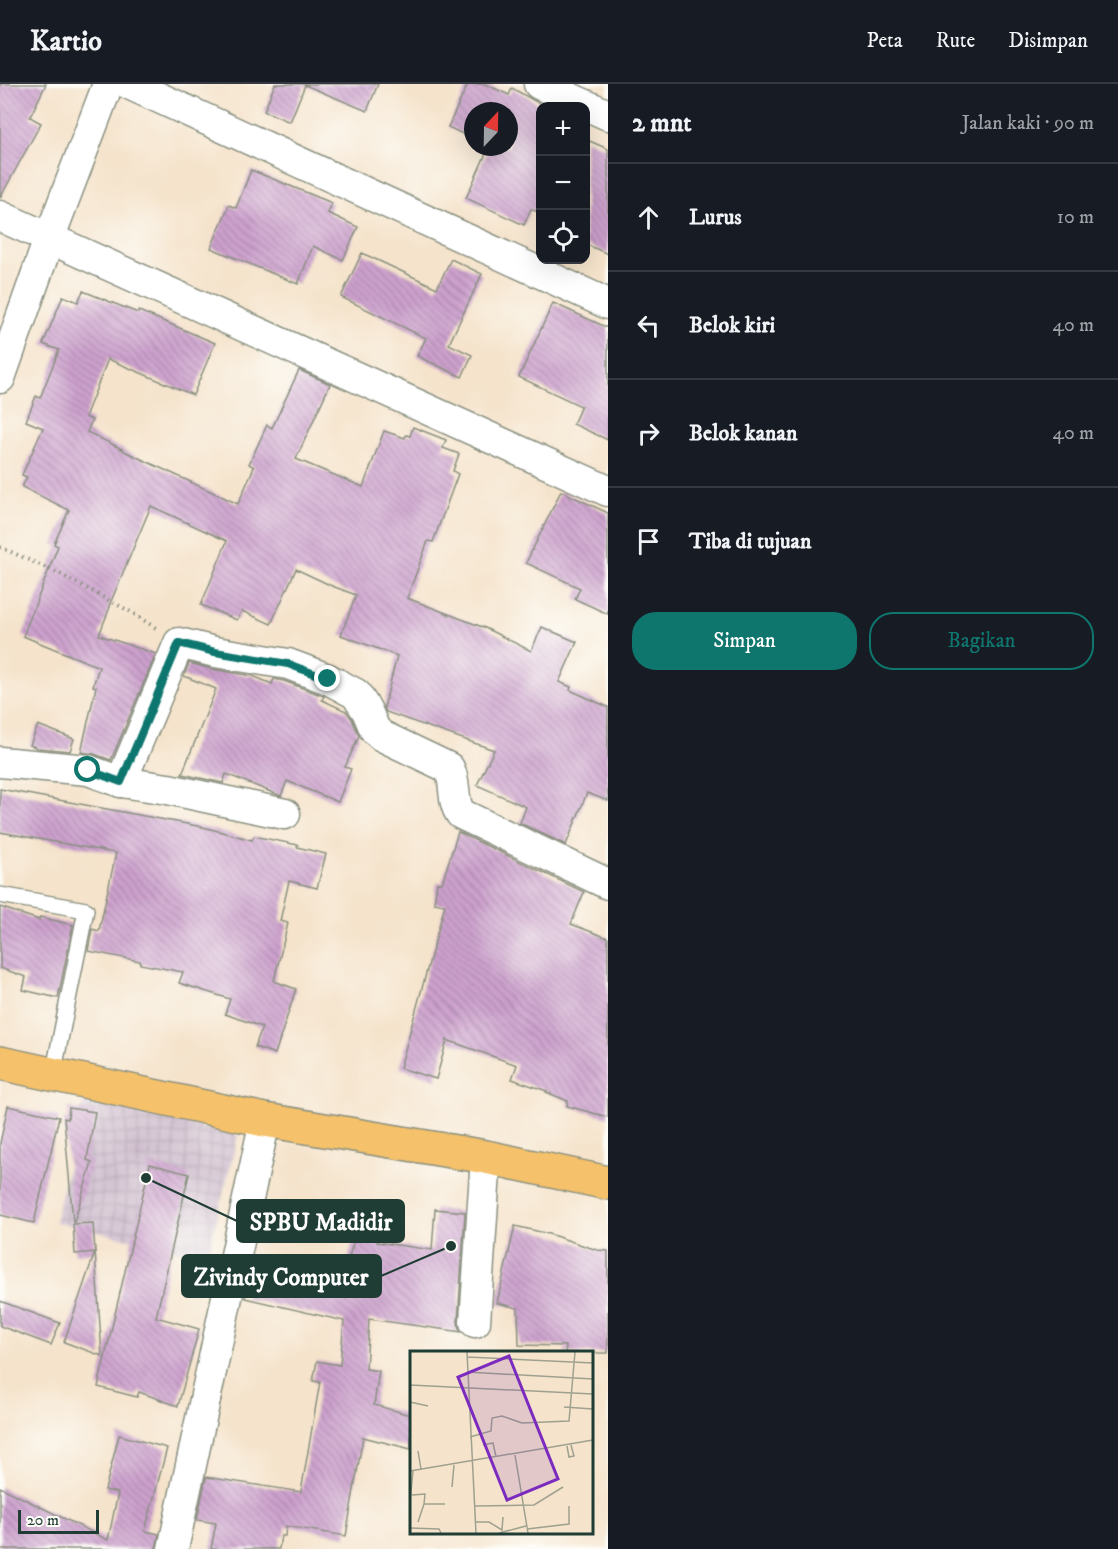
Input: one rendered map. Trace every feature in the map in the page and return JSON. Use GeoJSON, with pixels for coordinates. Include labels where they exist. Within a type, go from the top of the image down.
{"type":"FeatureCollection","features":[{"type":"Feature","properties":{"kind":"highway"},"geometry":{"type":"LineString","coordinates":[[0,1063],[265,1120],[486,1157],[608,1183]]}},
{"type":"Feature","properties":{"kind":"street"},"geometry":{"type":"LineString","coordinates":[[0,378],[49,239],[108,84]]}},
{"type":"Feature","properties":{"kind":"street"},"geometry":{"type":"LineString","coordinates":[[129,84],[608,304]]}},
{"type":"Feature","properties":{"kind":"street"},"geometry":{"type":"LineString","coordinates":[[538,84],[608,115]]}},
{"type":"Feature","properties":{"kind":"street"},"geometry":{"type":"LineString","coordinates":[[0,216],[608,491]]}},
{"type":"Feature","properties":{"kind":"street"},"geometry":{"type":"LineString","coordinates":[[121,782],[179,643],[215,652],[288,664],[328,679],[356,694],[375,730],[382,736],[449,768],[453,774],[456,807],[461,814],[608,884]]}},
{"type":"Feature","properties":{"kind":"street"},"geometry":{"type":"LineString","coordinates":[[0,762],[88,770],[121,782],[168,789],[285,814]]}},
{"type":"Feature","properties":{"kind":"street"},"geometry":{"type":"LineString","coordinates":[[173,1549],[265,1120]]}},
{"type":"Feature","properties":{"kind":"street"},"geometry":{"type":"LineString","coordinates":[[475,1322],[486,1157]]}},
{"type":"Feature","properties":{"kind":"lane"},"geometry":{"type":"LineString","coordinates":[[0,895],[86,910],[53,1075]]}},
{"type":"Feature","properties":{"kind":"path"},"geometry":{"type":"LineString","coordinates":[[0,547],[60,574],[131,612],[179,643]]}},
{"type":"Feature","properties":{"kind":"shaded area"},"geometry":{"type":"Polygon","coordinates":[[[84,1100],[238,1135],[207,1257],[55,1222],[84,1100]]]}},
{"type":"Feature","properties":{"kind":"building"},"geometry":{"type":"Polygon","coordinates":[[[0,84],[46,84],[30,117],[41,123],[0,198],[0,84]]]}},
{"type":"Feature","properties":{"kind":"building"},"geometry":{"type":"Polygon","coordinates":[[[275,84],[378,84],[367,111],[305,85],[290,122],[264,111],[275,84]]]}},
{"type":"Feature","properties":{"kind":"building"},"geometry":{"type":"Polygon","coordinates":[[[468,84],[485,84],[509,95],[512,88],[536,102],[536,211],[531,209],[524,225],[466,198],[485,156],[518,156],[518,102],[464,102],[464,135],[448,127],[468,84]]]}},
{"type":"Feature","properties":{"kind":"building"},"geometry":{"type":"Polygon","coordinates":[[[590,141],[608,149],[608,254],[590,246],[590,141]]]}},
{"type":"Feature","properties":{"kind":"building"},"geometry":{"type":"Polygon","coordinates":[[[251,170],[332,203],[328,213],[358,227],[343,260],[313,246],[298,284],[211,248],[229,205],[236,208],[251,170]]]}},
{"type":"Feature","properties":{"kind":"building"},"geometry":{"type":"Polygon","coordinates":[[[362,253],[437,288],[451,259],[482,274],[449,344],[472,355],[462,377],[417,356],[426,338],[341,297],[362,253]]]}},
{"type":"Feature","properties":{"kind":"building"},"geometry":{"type":"Polygon","coordinates":[[[83,291],[138,313],[139,311],[215,343],[193,395],[108,359],[85,417],[92,420],[87,432],[238,504],[254,467],[249,464],[267,425],[272,428],[299,370],[330,384],[296,459],[363,487],[384,431],[405,438],[406,435],[410,436],[413,427],[446,440],[443,448],[459,454],[453,471],[458,474],[433,542],[428,541],[407,598],[485,628],[531,651],[542,627],[577,642],[559,682],[571,687],[570,690],[608,707],[608,801],[587,793],[566,845],[520,823],[526,807],[477,785],[494,750],[386,712],[384,707],[397,656],[341,635],[356,595],[296,569],[271,624],[242,611],[237,620],[201,605],[227,541],[151,506],[99,635],[156,654],[111,760],[81,752],[96,687],[93,686],[99,667],[23,636],[58,546],[54,544],[69,510],[22,487],[27,477],[22,475],[43,428],[26,421],[36,396],[40,398],[59,350],[43,344],[63,296],[78,302],[83,291]]]}},
{"type":"Feature","properties":{"kind":"building"},"geometry":{"type":"Polygon","coordinates":[[[553,303],[608,328],[608,440],[573,424],[581,406],[519,377],[553,303]]]}},
{"type":"Feature","properties":{"kind":"building"},"geometry":{"type":"Polygon","coordinates":[[[561,491],[608,513],[608,614],[575,599],[580,588],[526,563],[561,491]]]}},
{"type":"Feature","properties":{"kind":"building"},"geometry":{"type":"Polygon","coordinates":[[[189,663],[253,676],[272,684],[274,679],[284,681],[324,696],[322,700],[346,711],[359,736],[345,767],[351,769],[338,802],[287,781],[281,796],[226,774],[223,783],[182,774],[216,689],[184,676],[189,663]]]}},
{"type":"Feature","properties":{"kind":"building"},"geometry":{"type":"Polygon","coordinates":[[[38,725],[74,739],[70,751],[30,745],[38,725]]]}},
{"type":"Feature","properties":{"kind":"building"},"geometry":{"type":"Polygon","coordinates":[[[0,789],[203,827],[252,840],[254,836],[298,845],[297,847],[326,854],[317,888],[289,881],[280,921],[288,923],[274,981],[296,989],[275,1054],[255,1047],[262,1027],[225,1014],[230,999],[179,983],[183,972],[88,951],[92,929],[99,931],[116,853],[0,832],[0,789]]]}},
{"type":"Feature","properties":{"kind":"building"},"geometry":{"type":"Polygon","coordinates":[[[458,832],[584,892],[571,924],[608,938],[608,1117],[567,1106],[568,1101],[512,1079],[517,1065],[447,1040],[436,1079],[400,1068],[445,905],[434,903],[437,883],[442,883],[458,832]]]}},
{"type":"Feature","properties":{"kind":"building"},"geometry":{"type":"Polygon","coordinates":[[[0,907],[39,920],[40,917],[73,925],[58,998],[23,990],[26,977],[0,968],[0,907]]]}},
{"type":"Feature","properties":{"kind":"building"},"geometry":{"type":"Polygon","coordinates":[[[8,1106],[59,1117],[34,1223],[0,1215],[0,1143],[8,1106]]]}},
{"type":"Feature","properties":{"kind":"building"},"geometry":{"type":"Polygon","coordinates":[[[69,1108],[95,1112],[87,1160],[92,1162],[74,1222],[64,1118],[68,1119],[69,1108]]]}},
{"type":"Feature","properties":{"kind":"building"},"geometry":{"type":"Polygon","coordinates":[[[150,1164],[189,1174],[156,1317],[199,1329],[178,1406],[139,1392],[137,1397],[98,1387],[150,1164]]]}},
{"type":"Feature","properties":{"kind":"building"},"geometry":{"type":"Polygon","coordinates":[[[435,1209],[465,1212],[458,1321],[462,1332],[369,1319],[366,1369],[379,1371],[374,1405],[410,1415],[410,1449],[363,1437],[346,1536],[286,1526],[285,1536],[281,1536],[279,1549],[211,1549],[216,1523],[197,1520],[206,1477],[301,1492],[320,1382],[313,1381],[317,1361],[340,1365],[344,1321],[245,1298],[252,1268],[339,1288],[357,1231],[378,1237],[377,1242],[432,1250],[435,1209]]]}},
{"type":"Feature","properties":{"kind":"building"},"geometry":{"type":"Polygon","coordinates":[[[93,1223],[95,1251],[102,1356],[64,1342],[95,1252],[75,1254],[73,1224],[93,1223]]]}},
{"type":"Feature","properties":{"kind":"building"},"geometry":{"type":"Polygon","coordinates":[[[515,1226],[549,1234],[597,1250],[608,1251],[608,1353],[565,1351],[566,1346],[519,1345],[518,1308],[497,1303],[515,1226]]]}},
{"type":"Feature","properties":{"kind":"building"},"geometry":{"type":"Polygon","coordinates":[[[0,1301],[60,1323],[51,1345],[0,1326],[0,1301]]]}},
{"type":"Feature","properties":{"kind":"building"},"geometry":{"type":"Polygon","coordinates":[[[119,1435],[167,1448],[145,1531],[159,1534],[156,1549],[0,1549],[0,1487],[108,1540],[118,1493],[105,1490],[119,1435]]]}},
{"type":"Feature","properties":{"kind":"place","name":"SPBU Madidir"},"geometry":{"type":"Point","coordinates":[146,1178]}},
{"type":"Feature","properties":{"kind":"place","name":"Zivindy Computer"},"geometry":{"type":"Point","coordinates":[451,1246]}},
{"type":"Feature","properties":{"kind":"route"},"geometry":{"type":"LineString","coordinates":[[88,770],[121,782],[179,643],[215,652],[288,664],[328,679]]}}]}
